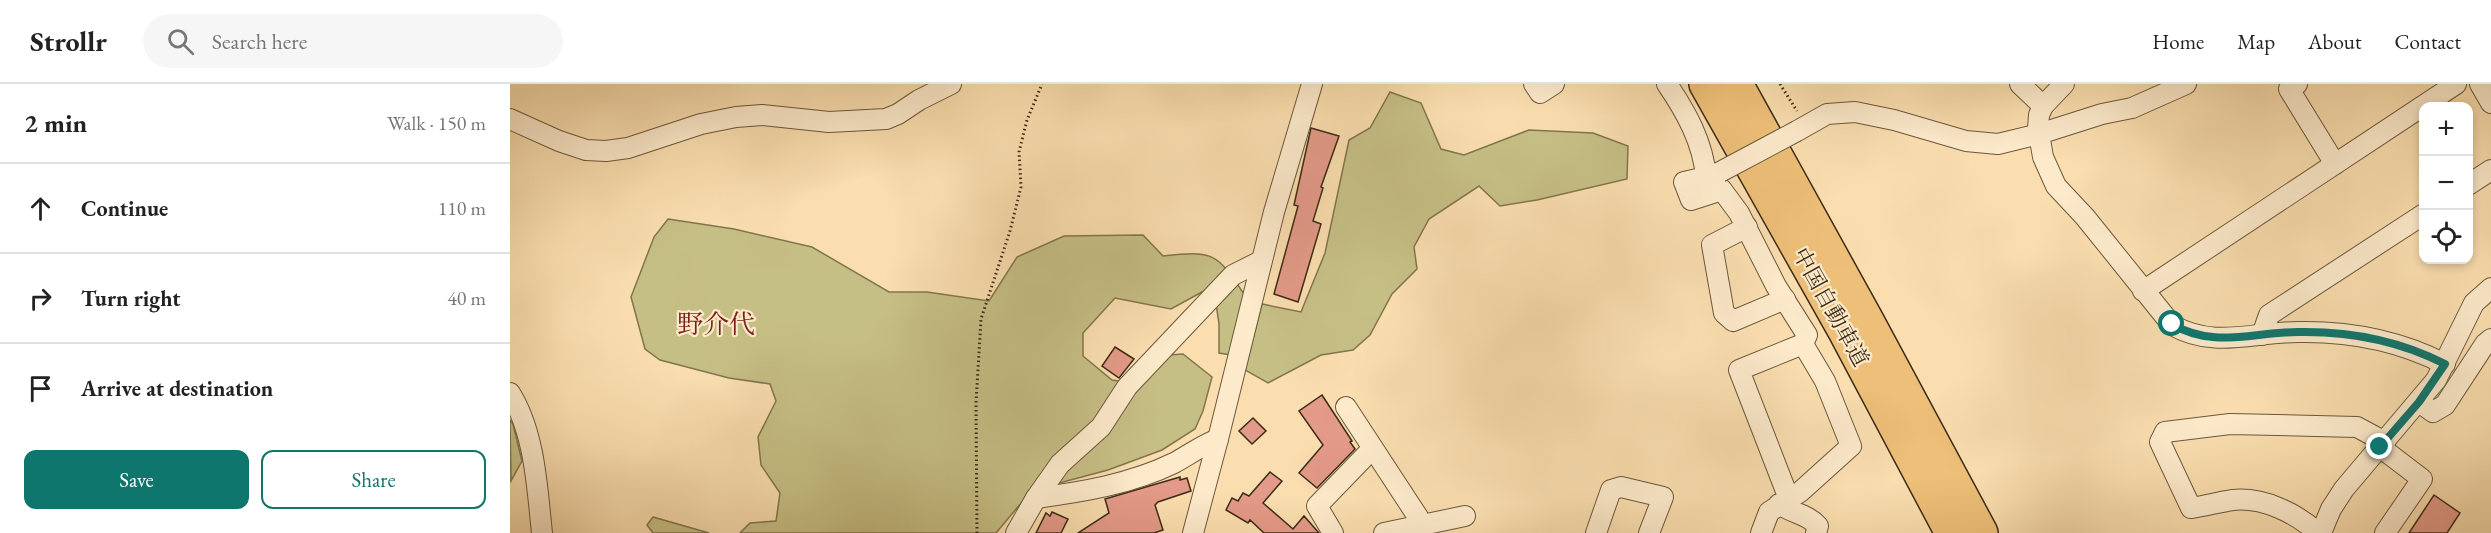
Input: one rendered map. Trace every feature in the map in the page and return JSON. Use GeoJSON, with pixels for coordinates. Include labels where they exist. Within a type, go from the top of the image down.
{"type":"FeatureCollection","features":[{"type":"Feature","properties":{"kind":"highway","name":"中国自動車道"},"geometry":{"type":"LineString","coordinates":[[1706,84],[1846,333],[1952,533]]}},
{"type":"Feature","properties":{"kind":"highway","name":"中国自動車道"},"geometry":{"type":"LineString","coordinates":[[1736,84],[1872,329],[1981,533]]}},
{"type":"Feature","properties":{"kind":"street"},"geometry":{"type":"LineString","coordinates":[[510,119],[558,141],[586,150],[606,151],[628,148],[701,124],[736,117],[762,115],[829,122],[886,119],[951,84]]}},
{"type":"Feature","properties":{"kind":"street"},"geometry":{"type":"LineString","coordinates":[[1193,533],[1261,261],[1311,84]]}},
{"type":"Feature","properties":{"kind":"street"},"geometry":{"type":"LineString","coordinates":[[1534,84],[1540,93],[1554,84]]}},
{"type":"Feature","properties":{"kind":"street"},"geometry":{"type":"LineString","coordinates":[[1667,84],[1689,118],[1705,165],[1713,175]]}},
{"type":"Feature","properties":{"kind":"street"},"geometry":{"type":"LineString","coordinates":[[2020,84],[2043,106]]}},
{"type":"Feature","properties":{"kind":"street"},"geometry":{"type":"LineString","coordinates":[[2064,84],[2043,106],[2039,115],[2039,134],[2043,157],[2056,186],[2085,217],[2172,324],[2189,335],[2208,339],[2262,334],[2336,332],[2421,352],[2445,364]]}},
{"type":"Feature","properties":{"kind":"street"},"geometry":{"type":"LineString","coordinates":[[1816,533],[1818,525],[1811,517],[1789,511],[1784,502],[1738,370],[1803,344],[1807,335],[1739,213],[1722,190],[1690,200],[1684,182],[1713,175],[1827,114],[1855,112],[1894,120],[1966,141],[1998,144],[2102,114],[2132,108],[2186,84]]}},
{"type":"Feature","properties":{"kind":"street"},"geometry":{"type":"LineString","coordinates":[[2297,84],[2289,89],[2335,164]]}},
{"type":"Feature","properties":{"kind":"street"},"geometry":{"type":"LineString","coordinates":[[2143,291],[2456,84]]}},
{"type":"Feature","properties":{"kind":"street"},"geometry":{"type":"LineString","coordinates":[[2481,84],[2491,103]]}},
{"type":"Feature","properties":{"kind":"street"},"geometry":{"type":"LineString","coordinates":[[2473,182],[2491,170]]}},
{"type":"Feature","properties":{"kind":"street"},"geometry":{"type":"LineString","coordinates":[[2262,334],[2269,315],[2419,217]]}},
{"type":"Feature","properties":{"kind":"street"},"geometry":{"type":"LineString","coordinates":[[1747,227],[1712,245],[1724,313],[1733,321],[1785,299]]}},
{"type":"Feature","properties":{"kind":"street"},"geometry":{"type":"LineString","coordinates":[[1016,533],[1036,498],[1060,464],[1101,427],[1127,387],[1233,275],[1261,261]]}},
{"type":"Feature","properties":{"kind":"street"},"geometry":{"type":"LineString","coordinates":[[2385,533],[2422,479],[2382,444],[2357,427],[2230,424],[2166,432],[2160,442],[2191,508],[2235,500],[2264,504],[2287,511],[2320,533],[2331,509],[2344,489],[2382,444],[2419,402],[2445,364],[2474,303],[2491,288]]}},
{"type":"Feature","properties":{"kind":"street"},"geometry":{"type":"LineString","coordinates":[[2419,402],[2433,412],[2445,405],[2485,344],[2491,339]]}},
{"type":"Feature","properties":{"kind":"street"},"geometry":{"type":"LineString","coordinates":[[1761,533],[1769,512],[1851,446],[1825,381],[1803,344]]}},
{"type":"Feature","properties":{"kind":"street"},"geometry":{"type":"LineString","coordinates":[[510,393],[520,412],[530,447],[542,533]]}},
{"type":"Feature","properties":{"kind":"street"},"geometry":{"type":"LineString","coordinates":[[1346,407],[1418,517],[1420,525]]}},
{"type":"Feature","properties":{"kind":"street"},"geometry":{"type":"LineString","coordinates":[[1036,498],[1117,484],[1173,463],[1218,439]]}},
{"type":"Feature","properties":{"kind":"street"},"geometry":{"type":"LineString","coordinates":[[1333,533],[1317,506],[1372,449]]}},
{"type":"Feature","properties":{"kind":"street"},"geometry":{"type":"LineString","coordinates":[[1596,533],[1611,490],[1621,488],[1663,497],[1649,533]]}},
{"type":"Feature","properties":{"kind":"street"},"geometry":{"type":"LineString","coordinates":[[1384,533],[1465,516]]}},
{"type":"Feature","properties":{"kind":"path"},"geometry":{"type":"LineString","coordinates":[[977,533],[976,403],[981,319],[1010,231],[1021,187],[1019,152],[1027,120],[1042,84]]}},
{"type":"Feature","properties":{"kind":"path"},"geometry":{"type":"LineString","coordinates":[[1780,84],[1803,127]]}},
{"type":"Feature","properties":{"kind":"shaded area"},"geometry":{"type":"Polygon","coordinates":[[[1390,92],[1421,103],[1441,149],[1464,155],[1529,130],[1593,133],[1628,146],[1627,179],[1537,200],[1500,206],[1479,186],[1429,219],[1414,247],[1417,269],[1392,294],[1370,335],[1353,350],[1321,355],[1268,383],[1245,370],[1262,304],[1301,312],[1325,253],[1349,140],[1370,128],[1390,92]]]}},
{"type":"Feature","properties":{"kind":"shaded area"},"geometry":{"type":"Polygon","coordinates":[[[668,219],[734,229],[812,247],[889,292],[927,292],[989,301],[1017,257],[1064,236],[1143,235],[1163,256],[1193,254],[1212,257],[1227,270],[1244,294],[1231,355],[1219,353],[1216,304],[1202,292],[1171,309],[1115,298],[1083,333],[1083,356],[1112,380],[1138,384],[1169,355],[1183,354],[1212,377],[1203,411],[1195,429],[1162,450],[1108,470],[1052,485],[1027,496],[996,533],[740,533],[750,523],[776,521],[780,493],[761,465],[758,437],[776,401],[770,384],[729,378],[660,360],[645,349],[631,297],[654,237],[668,219]]]}},
{"type":"Feature","properties":{"kind":"shaded area"},"geometry":{"type":"Polygon","coordinates":[[[510,420],[522,461],[511,481],[510,420]]]}},
{"type":"Feature","properties":{"kind":"shaded area"},"geometry":{"type":"Polygon","coordinates":[[[653,517],[709,533],[653,533],[647,525],[653,517]]]}},
{"type":"Feature","properties":{"kind":"building"},"geometry":{"type":"Polygon","coordinates":[[[1311,128],[1339,136],[1321,187],[1323,188],[1313,221],[1321,224],[1298,302],[1274,294],[1298,206],[1294,205],[1311,128]]]}},
{"type":"Feature","properties":{"kind":"building"},"geometry":{"type":"Polygon","coordinates":[[[1115,347],[1134,359],[1119,378],[1102,366],[1115,347]]]}},
{"type":"Feature","properties":{"kind":"building"},"geometry":{"type":"Polygon","coordinates":[[[1322,395],[1355,449],[1317,488],[1299,473],[1323,445],[1299,411],[1322,395]]]}},
{"type":"Feature","properties":{"kind":"building"},"geometry":{"type":"Polygon","coordinates":[[[1253,418],[1266,431],[1252,444],[1239,431],[1253,418]]]}},
{"type":"Feature","properties":{"kind":"building"},"geometry":{"type":"Polygon","coordinates":[[[1270,472],[1282,481],[1263,503],[1293,529],[1304,516],[1319,533],[1264,533],[1250,520],[1248,523],[1226,510],[1232,498],[1238,501],[1243,493],[1249,496],[1270,472]]]}},
{"type":"Feature","properties":{"kind":"building"},"geometry":{"type":"Polygon","coordinates":[[[1180,477],[1180,480],[1187,478],[1191,491],[1155,505],[1163,530],[1154,533],[1078,533],[1109,513],[1105,499],[1180,477]]]}},
{"type":"Feature","properties":{"kind":"building"},"geometry":{"type":"Polygon","coordinates":[[[2434,495],[2460,513],[2447,533],[2409,533],[2434,495]]]}},
{"type":"Feature","properties":{"kind":"building"},"geometry":{"type":"Polygon","coordinates":[[[1052,512],[1068,519],[1061,533],[1036,533],[1046,513],[1050,516],[1052,512]]]}},
{"type":"Feature","properties":{"kind":"district","name":"野介代"},"geometry":{"type":"Point","coordinates":[716,324]}},
{"type":"Feature","properties":{"kind":"route"},"geometry":{"type":"LineString","coordinates":[[2172,324],[2189,335],[2208,339],[2296,332],[2336,332],[2421,352],[2445,364],[2419,402],[2380,447]]}}]}
